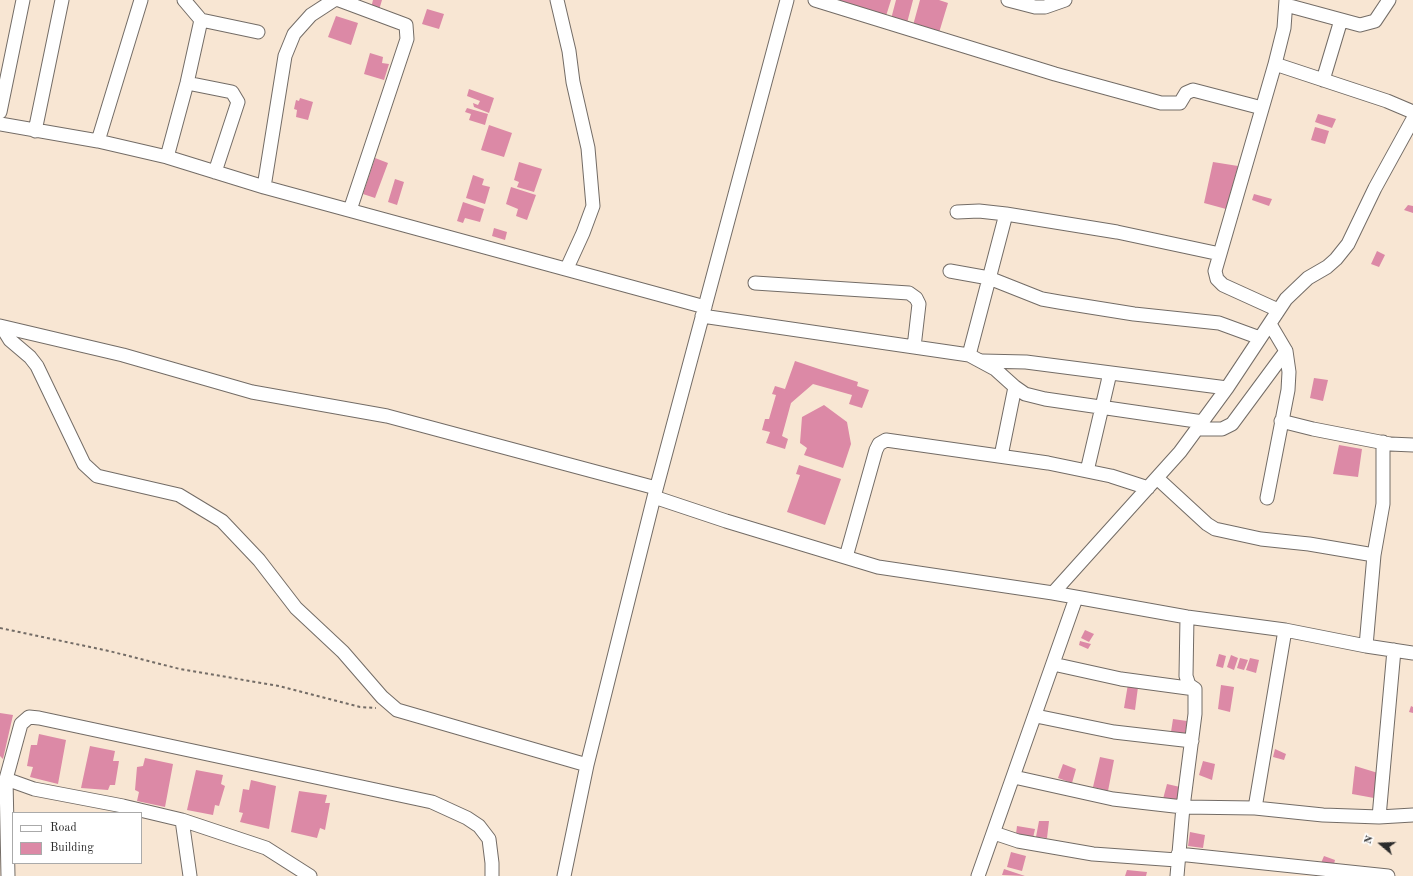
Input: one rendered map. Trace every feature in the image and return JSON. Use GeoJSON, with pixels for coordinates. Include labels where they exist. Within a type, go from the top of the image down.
{"type":"FeatureCollection","features":[{"type":"Feature","properties":{"kind":"street"},"geometry":{"type":"LineString","coordinates":[[0,112],[23,0]]}},
{"type":"Feature","properties":{"kind":"street"},"geometry":{"type":"LineString","coordinates":[[35,131],[62,0]]}},
{"type":"Feature","properties":{"kind":"street"},"geometry":{"type":"LineString","coordinates":[[98,141],[141,0]]}},
{"type":"Feature","properties":{"kind":"street"},"geometry":{"type":"LineString","coordinates":[[184,0],[201,20],[258,32]]}},
{"type":"Feature","properties":{"kind":"street"},"geometry":{"type":"LineString","coordinates":[[264,187],[285,56],[294,34],[312,15],[334,0]]}},
{"type":"Feature","properties":{"kind":"street"},"geometry":{"type":"LineString","coordinates":[[339,0],[406,25],[407,39],[350,210]]}},
{"type":"Feature","properties":{"kind":"street"},"geometry":{"type":"LineString","coordinates":[[556,0],[569,51],[573,82],[588,148],[593,206],[583,233],[567,268]]}},
{"type":"Feature","properties":{"kind":"street"},"geometry":{"type":"LineString","coordinates":[[564,876],[587,765],[655,493],[786,0]]}},
{"type":"Feature","properties":{"kind":"street"},"geometry":{"type":"LineString","coordinates":[[814,0],[1048,72],[1161,103],[1180,103],[1186,93],[1193,90],[1262,108]]}},
{"type":"Feature","properties":{"kind":"street"},"geometry":{"type":"LineString","coordinates":[[1008,0],[1036,7],[1045,7],[1065,0]]}},
{"type":"Feature","properties":{"kind":"street"},"geometry":{"type":"LineString","coordinates":[[1278,310],[1223,285],[1217,279],[1215,271],[1275,64],[1284,28],[1286,2],[1360,25],[1371,23],[1379,16],[1389,0]]}},
{"type":"Feature","properties":{"kind":"street"},"geometry":{"type":"LineString","coordinates":[[167,157],[187,83],[201,20]]}},
{"type":"Feature","properties":{"kind":"street"},"geometry":{"type":"LineString","coordinates":[[1323,80],[1341,20]]}},
{"type":"Feature","properties":{"kind":"street"},"geometry":{"type":"LineString","coordinates":[[1275,64],[1387,101],[1413,112]]}},
{"type":"Feature","properties":{"kind":"street"},"geometry":{"type":"LineString","coordinates":[[187,83],[232,92],[238,102],[216,172]]}},
{"type":"Feature","properties":{"kind":"street"},"geometry":{"type":"LineString","coordinates":[[1053,593],[1152,483],[1200,426],[1227,388],[1278,310],[1295,290],[1308,278],[1327,267],[1348,244],[1375,188],[1413,119]]}},
{"type":"Feature","properties":{"kind":"street"},"geometry":{"type":"LineString","coordinates":[[0,124],[98,141],[167,157],[264,187],[567,268],[704,311],[969,355],[995,369],[1025,394],[1045,400],[1103,408],[1222,429],[1232,424],[1286,352]]}},
{"type":"Feature","properties":{"kind":"street"},"geometry":{"type":"LineString","coordinates":[[957,212],[979,211],[1006,214],[1118,232],[1220,254]]}},
{"type":"Feature","properties":{"kind":"street"},"geometry":{"type":"LineString","coordinates":[[969,355],[1006,214]]}},
{"type":"Feature","properties":{"kind":"street"},"geometry":{"type":"LineString","coordinates":[[950,271],[989,278],[1048,300],[1134,314],[1219,323],[1260,338]]}},
{"type":"Feature","properties":{"kind":"street"},"geometry":{"type":"LineString","coordinates":[[755,283],[909,293],[916,298],[919,304],[914,347]]}},
{"type":"Feature","properties":{"kind":"street"},"geometry":{"type":"LineString","coordinates":[[1267,498],[1288,390],[1289,372],[1286,352],[1270,324]]}},
{"type":"Feature","properties":{"kind":"street"},"geometry":{"type":"LineString","coordinates":[[2,327],[123,355],[252,392],[386,416],[655,493],[726,521],[878,567],[1053,593],[1187,617],[1285,630],[1366,646],[1413,653]]}},
{"type":"Feature","properties":{"kind":"street"},"geometry":{"type":"LineString","coordinates":[[2,327],[10,340],[30,357],[37,366],[84,464],[97,476],[179,496],[222,520],[259,560],[296,608],[343,652],[382,697],[397,710],[587,765]]}},
{"type":"Feature","properties":{"kind":"street"},"geometry":{"type":"LineString","coordinates":[[982,361],[1026,362],[1227,388]]}},
{"type":"Feature","properties":{"kind":"street"},"geometry":{"type":"LineString","coordinates":[[1087,471],[1110,373]]}},
{"type":"Feature","properties":{"kind":"street"},"geometry":{"type":"LineString","coordinates":[[1001,456],[1015,387]]}},
{"type":"Feature","properties":{"kind":"street"},"geometry":{"type":"LineString","coordinates":[[1281,421],[1313,429],[1390,444],[1413,445]]}},
{"type":"Feature","properties":{"kind":"street"},"geometry":{"type":"LineString","coordinates":[[846,558],[879,444],[886,440],[1001,456],[1152,483],[1215,529],[1261,539],[1374,555]]}},
{"type":"Feature","properties":{"kind":"street"},"geometry":{"type":"LineString","coordinates":[[1366,646],[1374,555],[1382,504],[1383,442]]}},
{"type":"Feature","properties":{"kind":"street"},"geometry":{"type":"LineString","coordinates":[[978,876],[1036,716],[1076,598]]}},
{"type":"Feature","properties":{"kind":"street"},"geometry":{"type":"LineString","coordinates":[[1187,617],[1186,676],[1189,685],[1195,689]]}},
{"type":"Feature","properties":{"kind":"street"},"geometry":{"type":"LineString","coordinates":[[1255,808],[1285,630]]}},
{"type":"Feature","properties":{"kind":"street"},"geometry":{"type":"LineString","coordinates":[[1379,817],[1394,650]]}},
{"type":"Feature","properties":{"kind":"street"},"geometry":{"type":"LineString","coordinates":[[1053,664],[1121,679],[1195,689]]}},
{"type":"Feature","properties":{"kind":"street"},"geometry":{"type":"LineString","coordinates":[[1177,876],[1183,807],[1195,714],[1195,689]]}},
{"type":"Feature","properties":{"kind":"street"},"geometry":{"type":"LineString","coordinates":[[1036,716],[1114,732],[1192,741]]}},
{"type":"Feature","properties":{"kind":"street"},"geometry":{"type":"LineString","coordinates":[[8,876],[6,779],[21,724],[29,717],[432,802],[467,818],[479,826],[489,839],[492,876]]}},
{"type":"Feature","properties":{"kind":"street"},"geometry":{"type":"LineString","coordinates":[[1014,777],[1113,799],[1183,807],[1255,808],[1324,815],[1379,817],[1413,815]]}},
{"type":"Feature","properties":{"kind":"street"},"geometry":{"type":"LineString","coordinates":[[6,779],[34,789],[123,806],[182,820],[266,848],[310,876]]}},
{"type":"Feature","properties":{"kind":"street"},"geometry":{"type":"LineString","coordinates":[[182,820],[190,876]]}},
{"type":"Feature","properties":{"kind":"street"},"geometry":{"type":"LineString","coordinates":[[994,833],[1018,841],[1093,854],[1178,857],[1312,872],[1388,876]]}},
{"type":"Feature","properties":{"kind":"path"},"geometry":{"type":"LineString","coordinates":[[0,628],[108,651],[180,669],[279,686],[360,707],[397,710]]}},
{"type":"Feature","properties":{"kind":"building"},"geometry":{"type":"Polygon","coordinates":[[[373,0],[382,0],[379,10],[371,8],[373,0]]]}},
{"type":"Feature","properties":{"kind":"building"},"geometry":{"type":"Polygon","coordinates":[[[836,0],[891,0],[886,16],[836,0]]]}},
{"type":"Feature","properties":{"kind":"building"},"geometry":{"type":"Polygon","coordinates":[[[896,0],[913,0],[907,23],[891,19],[896,0]]]}},
{"type":"Feature","properties":{"kind":"building"},"geometry":{"type":"Polygon","coordinates":[[[920,0],[939,0],[948,3],[938,36],[912,29],[920,0]]]}},
{"type":"Feature","properties":{"kind":"building"},"geometry":{"type":"Polygon","coordinates":[[[427,9],[444,14],[439,29],[422,24],[427,9]]]}},
{"type":"Feature","properties":{"kind":"building"},"geometry":{"type":"Polygon","coordinates":[[[336,16],[358,23],[351,45],[328,37],[336,16]]]}},
{"type":"Feature","properties":{"kind":"building"},"geometry":{"type":"Polygon","coordinates":[[[370,53],[383,57],[382,63],[389,64],[384,80],[364,74],[370,53]]]}},
{"type":"Feature","properties":{"kind":"building"},"geometry":{"type":"Polygon","coordinates":[[[469,89],[494,98],[489,113],[474,107],[473,103],[478,105],[480,101],[467,96],[469,89]]]}},
{"type":"Feature","properties":{"kind":"building"},"geometry":{"type":"Polygon","coordinates":[[[300,98],[313,102],[308,120],[296,117],[297,110],[294,109],[296,100],[299,101],[300,98]]]}},
{"type":"Feature","properties":{"kind":"building"},"geometry":{"type":"Polygon","coordinates":[[[467,108],[488,114],[485,125],[469,120],[471,114],[465,112],[467,108]]]}},
{"type":"Feature","properties":{"kind":"building"},"geometry":{"type":"Polygon","coordinates":[[[1318,114],[1336,119],[1332,128],[1315,122],[1318,114]]]}},
{"type":"Feature","properties":{"kind":"building"},"geometry":{"type":"Polygon","coordinates":[[[489,125],[512,133],[504,157],[481,150],[489,125]]]}},
{"type":"Feature","properties":{"kind":"building"},"geometry":{"type":"Polygon","coordinates":[[[1315,127],[1329,131],[1325,144],[1311,140],[1315,127]]]}},
{"type":"Feature","properties":{"kind":"building"},"geometry":{"type":"Polygon","coordinates":[[[375,158],[388,163],[375,198],[363,194],[375,158]]]}},
{"type":"Feature","properties":{"kind":"building"},"geometry":{"type":"Polygon","coordinates":[[[519,162],[542,169],[534,192],[517,187],[519,182],[514,180],[519,162]]]}},
{"type":"Feature","properties":{"kind":"building"},"geometry":{"type":"Polygon","coordinates":[[[1213,162],[1238,166],[1226,209],[1204,203],[1213,162]]]}},
{"type":"Feature","properties":{"kind":"building"},"geometry":{"type":"Polygon","coordinates":[[[473,175],[484,179],[482,185],[490,187],[485,204],[466,198],[473,175]]]}},
{"type":"Feature","properties":{"kind":"building"},"geometry":{"type":"Polygon","coordinates":[[[395,179],[404,182],[397,205],[388,202],[395,179]]]}},
{"type":"Feature","properties":{"kind":"building"},"geometry":{"type":"Polygon","coordinates":[[[511,187],[536,195],[527,220],[516,216],[518,209],[506,204],[511,187]]]}},
{"type":"Feature","properties":{"kind":"building"},"geometry":{"type":"Polygon","coordinates":[[[1254,194],[1272,199],[1269,206],[1252,200],[1254,194]]]}},
{"type":"Feature","properties":{"kind":"building"},"geometry":{"type":"Polygon","coordinates":[[[463,202],[484,209],[480,222],[465,218],[463,223],[457,221],[463,202]]]}},
{"type":"Feature","properties":{"kind":"building"},"geometry":{"type":"Polygon","coordinates":[[[1408,205],[1413,206],[1413,213],[1404,210],[1408,205]]]}},
{"type":"Feature","properties":{"kind":"building"},"geometry":{"type":"Polygon","coordinates":[[[494,228],[507,232],[505,240],[492,236],[494,228]]]}},
{"type":"Feature","properties":{"kind":"building"},"geometry":{"type":"Polygon","coordinates":[[[1377,251],[1385,255],[1379,267],[1371,264],[1377,251]]]}},
{"type":"Feature","properties":{"kind":"building"},"geometry":{"type":"Polygon","coordinates":[[[795,361],[858,382],[857,386],[869,390],[862,408],[849,404],[852,395],[813,384],[791,403],[782,436],[788,439],[785,449],[766,443],[770,432],[762,430],[765,419],[769,419],[776,395],[772,394],[775,386],[785,389],[795,361]]]}},
{"type":"Feature","properties":{"kind":"building"},"geometry":{"type":"Polygon","coordinates":[[[1314,378],[1328,380],[1323,401],[1310,398],[1314,378]]]}},
{"type":"Feature","properties":{"kind":"building"},"geometry":{"type":"Polygon","coordinates":[[[824,405],[847,422],[851,444],[843,468],[804,455],[807,448],[800,443],[802,417],[824,405]]]}},
{"type":"Feature","properties":{"kind":"building"},"geometry":{"type":"Polygon","coordinates":[[[1339,445],[1362,449],[1358,477],[1333,474],[1339,445]]]}},
{"type":"Feature","properties":{"kind":"building"},"geometry":{"type":"Polygon","coordinates":[[[799,465],[841,479],[825,525],[787,512],[800,475],[796,474],[799,465]]]}},
{"type":"Feature","properties":{"kind":"building"},"geometry":{"type":"Polygon","coordinates":[[[1085,630],[1094,634],[1089,642],[1081,638],[1085,630]]]}},
{"type":"Feature","properties":{"kind":"building"},"geometry":{"type":"Polygon","coordinates":[[[1080,641],[1091,644],[1088,649],[1079,645],[1080,641]]]}},
{"type":"Feature","properties":{"kind":"building"},"geometry":{"type":"Polygon","coordinates":[[[1219,654],[1226,656],[1223,668],[1216,666],[1219,654]]]}},
{"type":"Feature","properties":{"kind":"building"},"geometry":{"type":"Polygon","coordinates":[[[1231,655],[1238,658],[1234,670],[1227,667],[1231,655]]]}},
{"type":"Feature","properties":{"kind":"building"},"geometry":{"type":"Polygon","coordinates":[[[1240,658],[1248,660],[1244,670],[1237,668],[1240,658]]]}},
{"type":"Feature","properties":{"kind":"building"},"geometry":{"type":"Polygon","coordinates":[[[1250,658],[1259,660],[1256,673],[1246,670],[1250,658]]]}},
{"type":"Feature","properties":{"kind":"building"},"geometry":{"type":"Polygon","coordinates":[[[1128,684],[1138,687],[1135,710],[1124,708],[1128,684]]]}},
{"type":"Feature","properties":{"kind":"building"},"geometry":{"type":"Polygon","coordinates":[[[1221,685],[1234,687],[1230,712],[1218,709],[1221,685]]]}},
{"type":"Feature","properties":{"kind":"building"},"geometry":{"type":"Polygon","coordinates":[[[1411,706],[1413,707],[1413,713],[1409,712],[1411,706]]]}},
{"type":"Feature","properties":{"kind":"building"},"geometry":{"type":"Polygon","coordinates":[[[0,713],[13,715],[3,759],[0,756],[0,713]]]}},
{"type":"Feature","properties":{"kind":"building"},"geometry":{"type":"Polygon","coordinates":[[[1173,719],[1187,721],[1185,735],[1171,732],[1173,719]]]}},
{"type":"Feature","properties":{"kind":"building"},"geometry":{"type":"Polygon","coordinates":[[[39,734],[66,740],[58,784],[30,777],[33,767],[27,766],[31,745],[37,745],[39,734]]]}},
{"type":"Feature","properties":{"kind":"building"},"geometry":{"type":"Polygon","coordinates":[[[90,746],[115,751],[113,761],[119,761],[115,785],[110,785],[108,790],[81,788],[90,746]]]}},
{"type":"Feature","properties":{"kind":"building"},"geometry":{"type":"Polygon","coordinates":[[[1275,749],[1286,754],[1284,760],[1273,757],[1275,749]]]}},
{"type":"Feature","properties":{"kind":"building"},"geometry":{"type":"Polygon","coordinates":[[[1100,757],[1114,760],[1108,791],[1093,787],[1100,757]]]}},
{"type":"Feature","properties":{"kind":"building"},"geometry":{"type":"Polygon","coordinates":[[[145,758],[173,764],[165,807],[137,801],[139,792],[135,790],[137,767],[143,766],[145,758]]]}},
{"type":"Feature","properties":{"kind":"building"},"geometry":{"type":"Polygon","coordinates":[[[1203,761],[1215,764],[1212,780],[1199,775],[1203,761]]]}},
{"type":"Feature","properties":{"kind":"building"},"geometry":{"type":"Polygon","coordinates":[[[1063,764],[1076,769],[1072,783],[1058,778],[1063,764]]]}},
{"type":"Feature","properties":{"kind":"building"},"geometry":{"type":"Polygon","coordinates":[[[1355,766],[1378,773],[1374,798],[1352,794],[1355,766]]]}},
{"type":"Feature","properties":{"kind":"building"},"geometry":{"type":"Polygon","coordinates":[[[196,770],[223,775],[221,784],[225,786],[219,806],[215,805],[213,815],[187,810],[196,770]]]}},
{"type":"Feature","properties":{"kind":"building"},"geometry":{"type":"Polygon","coordinates":[[[251,780],[276,786],[269,829],[240,822],[243,813],[239,812],[243,789],[249,790],[251,780]]]}},
{"type":"Feature","properties":{"kind":"building"},"geometry":{"type":"Polygon","coordinates":[[[1167,784],[1180,787],[1176,802],[1163,799],[1167,784]]]}},
{"type":"Feature","properties":{"kind":"building"},"geometry":{"type":"Polygon","coordinates":[[[299,791],[327,795],[325,803],[330,803],[325,830],[320,828],[317,838],[291,832],[299,791]]]}},
{"type":"Feature","properties":{"kind":"building"},"geometry":{"type":"Polygon","coordinates":[[[1039,821],[1049,821],[1047,838],[1036,837],[1039,821]]]}},
{"type":"Feature","properties":{"kind":"building"},"geometry":{"type":"Polygon","coordinates":[[[1017,826],[1035,829],[1033,838],[1016,834],[1017,826]]]}},
{"type":"Feature","properties":{"kind":"building"},"geometry":{"type":"Polygon","coordinates":[[[1190,832],[1205,835],[1203,848],[1188,846],[1190,832]]]}},
{"type":"Feature","properties":{"kind":"building"},"geometry":{"type":"Polygon","coordinates":[[[1011,852],[1026,856],[1022,871],[1007,867],[1011,852]]]}},
{"type":"Feature","properties":{"kind":"building"},"geometry":{"type":"Polygon","coordinates":[[[1324,856],[1335,860],[1333,868],[1321,863],[1324,856]]]}},
{"type":"Feature","properties":{"kind":"building"},"geometry":{"type":"Polygon","coordinates":[[[1004,869],[1025,876],[1002,875],[1004,869]]]}},
{"type":"Feature","properties":{"kind":"building"},"geometry":{"type":"Polygon","coordinates":[[[1127,870],[1147,872],[1146,876],[1125,876],[1127,870]]]}}]}
